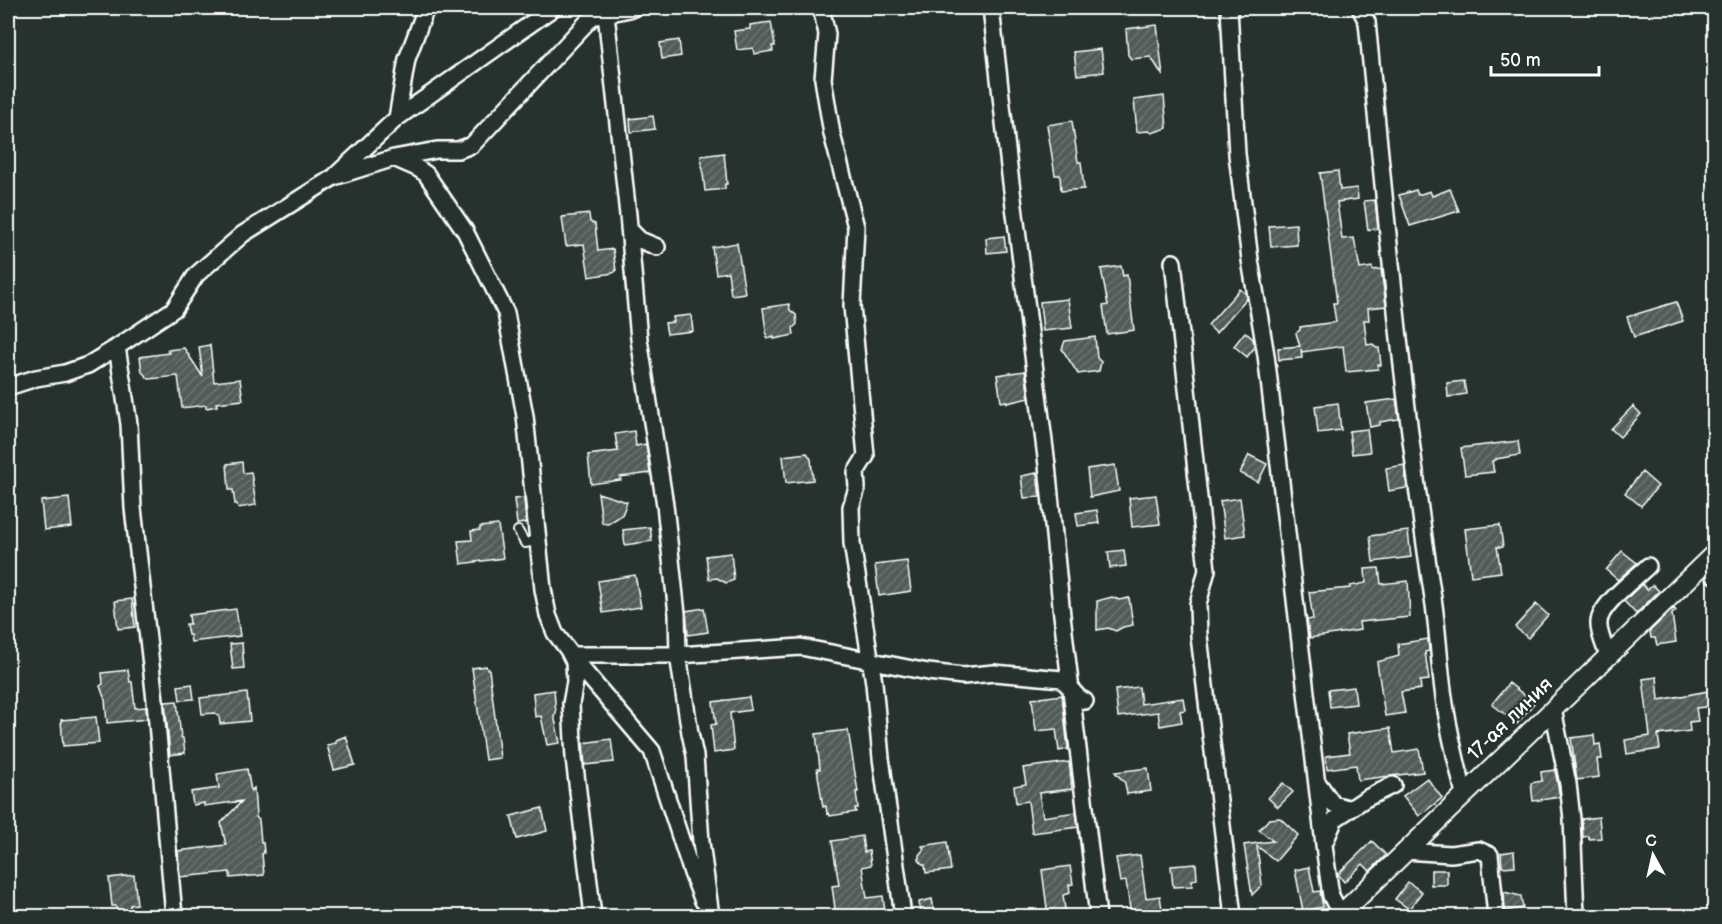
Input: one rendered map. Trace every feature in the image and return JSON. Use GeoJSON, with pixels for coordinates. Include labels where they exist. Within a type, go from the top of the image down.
{"type":"FeatureCollection","features":[{"type":"Feature","properties":{"kind":"street"},"geometry":{"type":"LineString","coordinates":[[397,118],[407,58],[426,8]]}},
{"type":"Feature","properties":{"kind":"street"},"geometry":{"type":"LineString","coordinates":[[8,387],[88,365],[174,309],[196,275],[243,234],[334,177],[397,118],[553,8]]}},
{"type":"Feature","properties":{"kind":"street"},"geometry":{"type":"LineString","coordinates":[[334,177],[394,158],[437,150],[458,150],[472,145],[592,17],[604,11],[634,8]]}},
{"type":"Feature","properties":{"kind":"street"},"geometry":{"type":"LineString","coordinates":[[821,8],[827,34],[823,79],[830,123],[856,227],[852,306],[866,456],[856,472],[857,488],[851,507],[852,543],[870,659],[880,758],[903,916]]}},
{"type":"Feature","properties":{"kind":"street"},"geometry":{"type":"LineString","coordinates":[[991,8],[1047,465],[1098,916]]}},
{"type":"Feature","properties":{"kind":"street"},"geometry":{"type":"LineString","coordinates":[[1229,8],[1237,154],[1250,260],[1266,355],[1331,896],[1340,916]]}},
{"type":"Feature","properties":{"kind":"street"},"geometry":{"type":"LineString","coordinates":[[1360,8],[1367,22],[1400,360],[1444,699],[1464,794]]}},
{"type":"Feature","properties":{"kind":"street"},"geometry":{"type":"LineString","coordinates":[[604,11],[639,339],[664,505],[677,614],[678,655],[695,756],[701,842],[710,916]]}},
{"type":"Feature","properties":{"kind":"street"},"geometry":{"type":"LineString","coordinates":[[394,158],[426,174],[465,231],[506,313],[525,416],[537,541],[548,615],[555,633],[571,655],[652,751],[692,873],[710,916]]}},
{"type":"Feature","properties":{"kind":"street"},"geometry":{"type":"LineString","coordinates":[[629,229],[640,240],[657,247]]}},
{"type":"Feature","properties":{"kind":"street"},"geometry":{"type":"LineString","coordinates":[[1173,262],[1207,570],[1198,604],[1199,636],[1233,916]]}},
{"type":"Feature","properties":{"kind":"street"},"geometry":{"type":"LineString","coordinates":[[117,347],[129,424],[133,508],[155,699],[174,916]]}},
{"type":"Feature","properties":{"kind":"street","name":"17-ая линия"},"geometry":{"type":"LineString","coordinates":[[1713,554],[1714,575]]}},
{"type":"Feature","properties":{"kind":"street","name":"17-ая линия"},"geometry":{"type":"LineString","coordinates":[[1340,916],[1713,554]]}},
{"type":"Feature","properties":{"kind":"street"},"geometry":{"type":"LineString","coordinates":[[1608,656],[1598,626],[1600,614],[1648,566]]}},
{"type":"Feature","properties":{"kind":"street"},"geometry":{"type":"LineString","coordinates":[[571,655],[678,655],[801,646],[928,672],[963,676],[994,673],[1062,679],[1079,698],[1085,701]]}},
{"type":"Feature","properties":{"kind":"street"},"geometry":{"type":"LineString","coordinates":[[571,655],[574,662],[575,682],[571,704],[574,758],[593,916]]}},
{"type":"Feature","properties":{"kind":"street"},"geometry":{"type":"LineString","coordinates":[[1553,709],[1568,784],[1572,819],[1575,916]]}},
{"type":"Feature","properties":{"kind":"street"},"geometry":{"type":"LineString","coordinates":[[1317,783],[1333,804],[1351,809]]}},
{"type":"Feature","properties":{"kind":"street"},"geometry":{"type":"LineString","coordinates":[[1324,844],[1335,819],[1393,785]]}},
{"type":"Feature","properties":{"kind":"street"},"geometry":{"type":"LineString","coordinates":[[1405,851],[1451,854],[1485,851],[1490,855],[1496,916]]}},
{"type":"Feature","properties":{"kind":"street"},"geometry":{"type":"LineString","coordinates":[[1226,916],[1229,893]]}},
{"type":"Feature","properties":{"kind":"lane"},"geometry":{"type":"LineString","coordinates":[[518,531],[525,543],[537,541]]}},
{"type":"Feature","properties":{"kind":"building"},"geometry":{"type":"Polygon","coordinates":[[[771,22],[775,46],[772,46],[773,51],[754,54],[753,48],[737,50],[734,31],[750,29],[750,25],[771,22]]]}},
{"type":"Feature","properties":{"kind":"building"},"geometry":{"type":"Polygon","coordinates":[[[1157,25],[1163,76],[1151,57],[1131,59],[1128,55],[1126,29],[1157,25]]]}},
{"type":"Feature","properties":{"kind":"building"},"geometry":{"type":"Polygon","coordinates":[[[679,40],[681,56],[662,59],[660,43],[679,40]]]}},
{"type":"Feature","properties":{"kind":"building"},"geometry":{"type":"Polygon","coordinates":[[[1101,49],[1104,72],[1077,75],[1074,52],[1101,49]]]}},
{"type":"Feature","properties":{"kind":"building"},"geometry":{"type":"Polygon","coordinates":[[[1164,96],[1167,128],[1152,133],[1137,132],[1134,100],[1164,96]]]}},
{"type":"Feature","properties":{"kind":"building"},"geometry":{"type":"Polygon","coordinates":[[[653,116],[655,129],[631,132],[630,119],[653,116]]]}},
{"type":"Feature","properties":{"kind":"building"},"geometry":{"type":"Polygon","coordinates":[[[1072,121],[1084,189],[1061,191],[1060,175],[1055,175],[1047,125],[1072,121]]]}},
{"type":"Feature","properties":{"kind":"building"},"geometry":{"type":"Polygon","coordinates":[[[724,153],[727,184],[725,184],[725,189],[705,191],[701,156],[724,153]]]}},
{"type":"Feature","properties":{"kind":"building"},"geometry":{"type":"Polygon","coordinates":[[[1338,171],[1340,190],[1357,188],[1358,199],[1337,202],[1342,239],[1354,238],[1360,269],[1372,267],[1373,270],[1381,269],[1386,306],[1368,308],[1369,320],[1364,320],[1367,345],[1373,344],[1379,348],[1381,365],[1378,365],[1378,369],[1346,372],[1343,346],[1302,352],[1301,349],[1302,358],[1279,360],[1278,348],[1300,346],[1296,333],[1300,327],[1336,322],[1333,303],[1337,303],[1320,173],[1338,171]]]}},
{"type":"Feature","properties":{"kind":"building"},"geometry":{"type":"Polygon","coordinates":[[[1450,189],[1459,211],[1410,226],[1399,195],[1416,190],[1418,195],[1430,191],[1432,196],[1450,189]]]}},
{"type":"Feature","properties":{"kind":"building"},"geometry":{"type":"Polygon","coordinates":[[[1375,200],[1378,228],[1368,230],[1364,201],[1375,200]]]}},
{"type":"Feature","properties":{"kind":"building"},"geometry":{"type":"Polygon","coordinates":[[[589,214],[590,222],[595,224],[598,251],[613,249],[616,271],[613,273],[589,277],[584,244],[566,246],[562,217],[589,214]]]}},
{"type":"Feature","properties":{"kind":"building"},"geometry":{"type":"Polygon","coordinates":[[[1296,224],[1297,245],[1271,247],[1269,226],[1296,224]]]}},
{"type":"Feature","properties":{"kind":"building"},"geometry":{"type":"Polygon","coordinates":[[[1004,236],[1006,251],[987,253],[986,238],[1004,236]]]}},
{"type":"Feature","properties":{"kind":"building"},"geometry":{"type":"Polygon","coordinates":[[[737,243],[745,293],[731,295],[728,272],[716,274],[712,247],[737,243]]]}},
{"type":"Feature","properties":{"kind":"building"},"geometry":{"type":"Polygon","coordinates":[[[1121,266],[1123,276],[1127,275],[1134,330],[1107,334],[1103,306],[1108,305],[1101,269],[1121,266]]]}},
{"type":"Feature","properties":{"kind":"building"},"geometry":{"type":"Polygon","coordinates":[[[1240,289],[1247,298],[1216,333],[1208,325],[1240,289]]]}},
{"type":"Feature","properties":{"kind":"building"},"geometry":{"type":"Polygon","coordinates":[[[1068,299],[1072,328],[1043,331],[1040,302],[1068,299]]]}},
{"type":"Feature","properties":{"kind":"building"},"geometry":{"type":"Polygon","coordinates":[[[1676,302],[1683,321],[1634,337],[1627,317],[1676,302]]]}},
{"type":"Feature","properties":{"kind":"building"},"geometry":{"type":"Polygon","coordinates":[[[789,304],[790,310],[796,315],[797,324],[793,328],[794,335],[767,339],[763,308],[789,304]]]}},
{"type":"Feature","properties":{"kind":"building"},"geometry":{"type":"Polygon","coordinates":[[[691,315],[693,331],[667,334],[665,323],[674,322],[673,317],[691,315]]]}},
{"type":"Feature","properties":{"kind":"building"},"geometry":{"type":"Polygon","coordinates":[[[1245,332],[1253,339],[1255,347],[1247,357],[1234,346],[1245,332]]]}},
{"type":"Feature","properties":{"kind":"building"},"geometry":{"type":"Polygon","coordinates":[[[1095,337],[1097,358],[1101,362],[1099,371],[1078,374],[1062,349],[1065,341],[1095,337]]]}},
{"type":"Feature","properties":{"kind":"building"},"geometry":{"type":"Polygon","coordinates":[[[210,345],[214,382],[240,379],[243,400],[216,403],[217,406],[206,408],[206,405],[182,408],[178,376],[149,379],[142,372],[140,357],[169,353],[167,350],[184,348],[203,377],[199,347],[210,345]]]}},
{"type":"Feature","properties":{"kind":"building"},"geometry":{"type":"Polygon","coordinates":[[[1025,371],[1029,398],[1007,403],[1007,401],[1001,402],[997,375],[1025,371]]]}},
{"type":"Feature","properties":{"kind":"building"},"geometry":{"type":"Polygon","coordinates":[[[1464,381],[1466,394],[1448,397],[1447,383],[1464,381]]]}},
{"type":"Feature","properties":{"kind":"building"},"geometry":{"type":"Polygon","coordinates":[[[1396,399],[1399,419],[1380,422],[1380,425],[1370,427],[1366,403],[1396,399]]]}},
{"type":"Feature","properties":{"kind":"building"},"geometry":{"type":"Polygon","coordinates":[[[1338,403],[1341,430],[1318,433],[1315,406],[1338,403]]]}},
{"type":"Feature","properties":{"kind":"building"},"geometry":{"type":"Polygon","coordinates":[[[1633,406],[1641,414],[1620,437],[1611,429],[1633,406]]]}},
{"type":"Feature","properties":{"kind":"building"},"geometry":{"type":"Polygon","coordinates":[[[1367,429],[1370,452],[1352,454],[1349,431],[1367,429]]]}},
{"type":"Feature","properties":{"kind":"building"},"geometry":{"type":"Polygon","coordinates":[[[634,431],[636,446],[646,444],[650,473],[591,484],[588,455],[618,451],[615,434],[634,431]]]}},
{"type":"Feature","properties":{"kind":"building"},"geometry":{"type":"Polygon","coordinates":[[[1518,441],[1520,455],[1492,461],[1494,472],[1465,475],[1461,448],[1518,441]]]}},
{"type":"Feature","properties":{"kind":"building"},"geometry":{"type":"Polygon","coordinates":[[[807,453],[811,459],[813,480],[786,483],[783,456],[807,453]]]}},
{"type":"Feature","properties":{"kind":"building"},"geometry":{"type":"Polygon","coordinates":[[[1249,455],[1267,464],[1258,482],[1240,473],[1249,455]]]}},
{"type":"Feature","properties":{"kind":"building"},"geometry":{"type":"Polygon","coordinates":[[[242,462],[243,473],[251,472],[256,505],[238,508],[235,504],[233,490],[229,490],[227,464],[242,462]]]}},
{"type":"Feature","properties":{"kind":"building"},"geometry":{"type":"Polygon","coordinates":[[[1115,465],[1119,491],[1090,497],[1087,469],[1115,465]]]}},
{"type":"Feature","properties":{"kind":"building"},"geometry":{"type":"Polygon","coordinates":[[[1404,465],[1407,488],[1389,491],[1386,468],[1404,465]]]}},
{"type":"Feature","properties":{"kind":"building"},"geometry":{"type":"Polygon","coordinates":[[[1642,472],[1658,486],[1641,506],[1625,493],[1642,472]]]}},
{"type":"Feature","properties":{"kind":"building"},"geometry":{"type":"Polygon","coordinates":[[[1037,473],[1040,497],[1024,498],[1021,476],[1037,473]]]}},
{"type":"Feature","properties":{"kind":"building"},"geometry":{"type":"Polygon","coordinates":[[[598,493],[627,502],[622,515],[608,524],[602,523],[598,493]]]}},
{"type":"Feature","properties":{"kind":"building"},"geometry":{"type":"Polygon","coordinates":[[[1156,495],[1160,524],[1132,527],[1129,498],[1156,495]]]}},
{"type":"Feature","properties":{"kind":"building"},"geometry":{"type":"Polygon","coordinates":[[[69,498],[72,527],[44,530],[41,501],[69,498]]]}},
{"type":"Feature","properties":{"kind":"building"},"geometry":{"type":"Polygon","coordinates":[[[524,498],[526,523],[517,524],[514,499],[524,498]]]}},
{"type":"Feature","properties":{"kind":"building"},"geometry":{"type":"Polygon","coordinates":[[[1240,498],[1245,535],[1225,538],[1220,501],[1240,498]]]}},
{"type":"Feature","properties":{"kind":"building"},"geometry":{"type":"Polygon","coordinates":[[[1097,510],[1099,523],[1078,526],[1076,513],[1097,510]]]}},
{"type":"Feature","properties":{"kind":"building"},"geometry":{"type":"Polygon","coordinates":[[[498,525],[503,558],[461,564],[458,541],[472,540],[471,531],[480,530],[480,527],[498,525]]]}},
{"type":"Feature","properties":{"kind":"building"},"geometry":{"type":"Polygon","coordinates":[[[1500,525],[1503,547],[1497,547],[1501,572],[1471,576],[1465,529],[1500,525]]]}},
{"type":"Feature","properties":{"kind":"building"},"geometry":{"type":"Polygon","coordinates":[[[650,527],[652,541],[625,545],[623,530],[650,527]]]}},
{"type":"Feature","properties":{"kind":"building"},"geometry":{"type":"Polygon","coordinates":[[[1408,531],[1411,557],[1373,562],[1370,536],[1408,531]]]}},
{"type":"Feature","properties":{"kind":"building"},"geometry":{"type":"Polygon","coordinates":[[[1124,550],[1126,566],[1110,568],[1108,552],[1124,550]]]}},
{"type":"Feature","properties":{"kind":"building"},"geometry":{"type":"Polygon","coordinates":[[[1622,551],[1637,563],[1618,580],[1606,570],[1622,551]]]}},
{"type":"Feature","properties":{"kind":"building"},"geometry":{"type":"Polygon","coordinates":[[[731,553],[734,580],[726,583],[717,578],[709,579],[706,556],[731,553]]]}},
{"type":"Feature","properties":{"kind":"building"},"geometry":{"type":"Polygon","coordinates":[[[907,561],[911,591],[879,596],[875,565],[907,561]]]}},
{"type":"Feature","properties":{"kind":"building"},"geometry":{"type":"Polygon","coordinates":[[[1379,568],[1381,584],[1408,581],[1410,617],[1359,622],[1360,630],[1310,638],[1307,620],[1313,619],[1309,592],[1350,588],[1350,586],[1366,583],[1365,569],[1379,568]]]}},
{"type":"Feature","properties":{"kind":"building"},"geometry":{"type":"Polygon","coordinates":[[[635,575],[641,607],[603,613],[598,581],[635,575]]]}},
{"type":"Feature","properties":{"kind":"building"},"geometry":{"type":"Polygon","coordinates":[[[1642,584],[1647,590],[1653,585],[1659,591],[1636,614],[1624,601],[1642,584]]]}},
{"type":"Feature","properties":{"kind":"building"},"geometry":{"type":"Polygon","coordinates":[[[1112,597],[1119,600],[1129,598],[1133,625],[1116,631],[1108,628],[1097,630],[1097,601],[1112,597]]]}},
{"type":"Feature","properties":{"kind":"building"},"geometry":{"type":"Polygon","coordinates":[[[132,599],[135,627],[118,629],[115,601],[132,599]]]}},
{"type":"Feature","properties":{"kind":"building"},"geometry":{"type":"Polygon","coordinates":[[[1536,604],[1548,615],[1528,638],[1515,627],[1536,604]]]}},
{"type":"Feature","properties":{"kind":"building"},"geometry":{"type":"Polygon","coordinates":[[[704,608],[708,632],[688,635],[686,611],[704,608]]]}},
{"type":"Feature","properties":{"kind":"building"},"geometry":{"type":"Polygon","coordinates":[[[1674,608],[1676,611],[1672,614],[1676,642],[1657,645],[1655,638],[1651,638],[1650,631],[1674,608]]]}},
{"type":"Feature","properties":{"kind":"building"},"geometry":{"type":"Polygon","coordinates":[[[236,609],[240,636],[191,642],[186,624],[190,624],[189,615],[236,609]]]}},
{"type":"Feature","properties":{"kind":"building"},"geometry":{"type":"Polygon","coordinates":[[[1428,639],[1429,651],[1425,652],[1429,680],[1420,681],[1421,689],[1401,692],[1405,713],[1385,716],[1377,662],[1399,656],[1398,644],[1428,639]]]}},
{"type":"Feature","properties":{"kind":"building"},"geometry":{"type":"Polygon","coordinates":[[[242,643],[244,668],[233,669],[230,644],[242,643]]]}},
{"type":"Feature","properties":{"kind":"building"},"geometry":{"type":"Polygon","coordinates":[[[486,666],[489,669],[500,758],[485,760],[472,668],[486,666]]]}},
{"type":"Feature","properties":{"kind":"building"},"geometry":{"type":"Polygon","coordinates":[[[128,670],[135,708],[146,707],[147,719],[107,723],[105,700],[100,686],[103,684],[102,673],[128,670]]]}},
{"type":"Feature","properties":{"kind":"building"},"geometry":{"type":"Polygon","coordinates":[[[1657,677],[1659,700],[1714,690],[1714,706],[1696,708],[1698,721],[1689,722],[1690,731],[1658,735],[1660,749],[1627,754],[1625,740],[1650,736],[1643,679],[1657,677]]]}},
{"type":"Feature","properties":{"kind":"building"},"geometry":{"type":"Polygon","coordinates":[[[1509,683],[1534,703],[1517,724],[1492,704],[1509,683]]]}},
{"type":"Feature","properties":{"kind":"building"},"geometry":{"type":"Polygon","coordinates":[[[192,684],[194,699],[180,700],[178,686],[192,684]]]}},
{"type":"Feature","properties":{"kind":"building"},"geometry":{"type":"Polygon","coordinates":[[[1139,687],[1141,704],[1183,698],[1185,710],[1180,711],[1182,722],[1160,726],[1158,712],[1118,717],[1115,690],[1139,687]]]}},
{"type":"Feature","properties":{"kind":"building"},"geometry":{"type":"Polygon","coordinates":[[[1354,687],[1356,704],[1330,707],[1328,690],[1354,687]]]}},
{"type":"Feature","properties":{"kind":"building"},"geometry":{"type":"Polygon","coordinates":[[[554,690],[556,714],[554,715],[560,743],[547,745],[541,716],[535,717],[533,693],[554,690]]]}},
{"type":"Feature","properties":{"kind":"building"},"geometry":{"type":"Polygon","coordinates":[[[247,693],[250,721],[220,724],[219,716],[215,713],[202,714],[200,698],[247,693]]]}},
{"type":"Feature","properties":{"kind":"building"},"geometry":{"type":"Polygon","coordinates":[[[1062,695],[1068,749],[1059,751],[1056,729],[1036,731],[1032,699],[1062,695]]]}},
{"type":"Feature","properties":{"kind":"building"},"geometry":{"type":"Polygon","coordinates":[[[749,697],[751,710],[730,713],[734,750],[714,753],[711,725],[716,724],[713,702],[749,697]]]}},
{"type":"Feature","properties":{"kind":"building"},"geometry":{"type":"Polygon","coordinates":[[[177,701],[185,753],[170,755],[165,702],[177,701]]]}},
{"type":"Feature","properties":{"kind":"building"},"geometry":{"type":"Polygon","coordinates":[[[96,717],[99,743],[63,746],[61,720],[96,717]]]}},
{"type":"Feature","properties":{"kind":"building"},"geometry":{"type":"Polygon","coordinates":[[[1390,728],[1394,753],[1419,749],[1423,772],[1358,780],[1356,765],[1327,769],[1326,756],[1350,753],[1347,734],[1390,728]]]}},
{"type":"Feature","properties":{"kind":"building"},"geometry":{"type":"Polygon","coordinates":[[[848,730],[858,792],[856,792],[858,808],[855,808],[856,812],[830,816],[829,813],[827,814],[826,806],[823,807],[817,769],[820,769],[816,734],[848,730]]]}},
{"type":"Feature","properties":{"kind":"building"},"geometry":{"type":"Polygon","coordinates":[[[1594,735],[1595,745],[1600,744],[1602,759],[1597,759],[1599,777],[1577,780],[1571,738],[1594,735]]]}},
{"type":"Feature","properties":{"kind":"building"},"geometry":{"type":"Polygon","coordinates":[[[346,736],[355,765],[334,770],[327,745],[336,743],[336,740],[346,736]]]}},
{"type":"Feature","properties":{"kind":"building"},"geometry":{"type":"Polygon","coordinates":[[[611,739],[614,762],[585,765],[583,743],[611,739]]]}},
{"type":"Feature","properties":{"kind":"building"},"geometry":{"type":"Polygon","coordinates":[[[1069,762],[1072,789],[1039,793],[1043,817],[1076,812],[1078,827],[1032,833],[1028,801],[1016,803],[1014,786],[1026,784],[1023,768],[1069,762]]]}},
{"type":"Feature","properties":{"kind":"building"},"geometry":{"type":"Polygon","coordinates":[[[1148,768],[1151,791],[1127,794],[1125,783],[1115,772],[1148,768]]]}},
{"type":"Feature","properties":{"kind":"building"},"geometry":{"type":"Polygon","coordinates":[[[247,769],[251,791],[254,788],[256,817],[259,820],[261,842],[263,842],[264,875],[230,878],[230,872],[180,877],[178,851],[226,845],[221,823],[242,801],[204,806],[204,803],[193,805],[191,792],[219,788],[217,774],[247,769]]]}},
{"type":"Feature","properties":{"kind":"building"},"geometry":{"type":"Polygon","coordinates":[[[1555,770],[1560,797],[1533,801],[1531,783],[1542,781],[1541,772],[1555,770]]]}},
{"type":"Feature","properties":{"kind":"building"},"geometry":{"type":"Polygon","coordinates":[[[1427,778],[1442,798],[1419,816],[1403,796],[1427,778]]]}},
{"type":"Feature","properties":{"kind":"building"},"geometry":{"type":"Polygon","coordinates":[[[1283,783],[1293,792],[1278,807],[1268,798],[1283,783]]]}},
{"type":"Feature","properties":{"kind":"building"},"geometry":{"type":"Polygon","coordinates":[[[542,808],[547,831],[517,839],[511,816],[542,808]]]}},
{"type":"Feature","properties":{"kind":"building"},"geometry":{"type":"Polygon","coordinates":[[[1599,817],[1601,838],[1583,837],[1582,819],[1599,817]]]}},
{"type":"Feature","properties":{"kind":"building"},"geometry":{"type":"Polygon","coordinates":[[[1280,818],[1298,835],[1276,861],[1257,846],[1262,885],[1252,895],[1244,845],[1273,841],[1259,830],[1269,819],[1280,818]]]}},
{"type":"Feature","properties":{"kind":"building"},"geometry":{"type":"Polygon","coordinates":[[[862,836],[864,852],[869,851],[871,865],[862,867],[867,898],[883,896],[885,912],[880,912],[881,915],[836,916],[832,886],[839,885],[832,841],[862,836]]]}},
{"type":"Feature","properties":{"kind":"building"},"geometry":{"type":"Polygon","coordinates":[[[1372,841],[1386,855],[1370,871],[1363,864],[1344,882],[1338,874],[1372,841]]]}},
{"type":"Feature","properties":{"kind":"building"},"geometry":{"type":"Polygon","coordinates":[[[947,842],[951,870],[926,873],[925,865],[919,859],[924,849],[922,846],[947,842]]]}},
{"type":"Feature","properties":{"kind":"building"},"geometry":{"type":"Polygon","coordinates":[[[1514,851],[1515,866],[1502,867],[1501,853],[1514,851]]]}},
{"type":"Feature","properties":{"kind":"building"},"geometry":{"type":"Polygon","coordinates":[[[1140,855],[1146,898],[1160,896],[1163,916],[1131,916],[1126,881],[1120,882],[1116,858],[1140,855]]]}},
{"type":"Feature","properties":{"kind":"building"},"geometry":{"type":"Polygon","coordinates":[[[1196,864],[1197,879],[1192,880],[1192,886],[1173,887],[1171,866],[1196,864]]]}},
{"type":"Feature","properties":{"kind":"building"},"geometry":{"type":"Polygon","coordinates":[[[1070,866],[1073,884],[1069,885],[1070,893],[1063,895],[1066,916],[1048,916],[1042,870],[1070,866]]]}},
{"type":"Feature","properties":{"kind":"building"},"geometry":{"type":"Polygon","coordinates":[[[1309,867],[1314,892],[1320,891],[1323,907],[1303,911],[1295,870],[1309,867]]]}},
{"type":"Feature","properties":{"kind":"building"},"geometry":{"type":"Polygon","coordinates":[[[1431,870],[1447,870],[1447,885],[1431,885],[1431,870]]]}},
{"type":"Feature","properties":{"kind":"building"},"geometry":{"type":"Polygon","coordinates":[[[134,875],[137,904],[130,905],[131,916],[118,916],[116,906],[112,906],[109,878],[134,875]]]}},
{"type":"Feature","properties":{"kind":"building"},"geometry":{"type":"Polygon","coordinates":[[[1408,882],[1422,892],[1409,909],[1395,899],[1408,882]]]}},
{"type":"Feature","properties":{"kind":"building"},"geometry":{"type":"Polygon","coordinates":[[[1504,892],[1521,896],[1523,908],[1505,911],[1504,892]]]}},
{"type":"Feature","properties":{"kind":"building"},"geometry":{"type":"Polygon","coordinates":[[[932,899],[935,916],[921,916],[919,902],[932,899]]]}}]}
